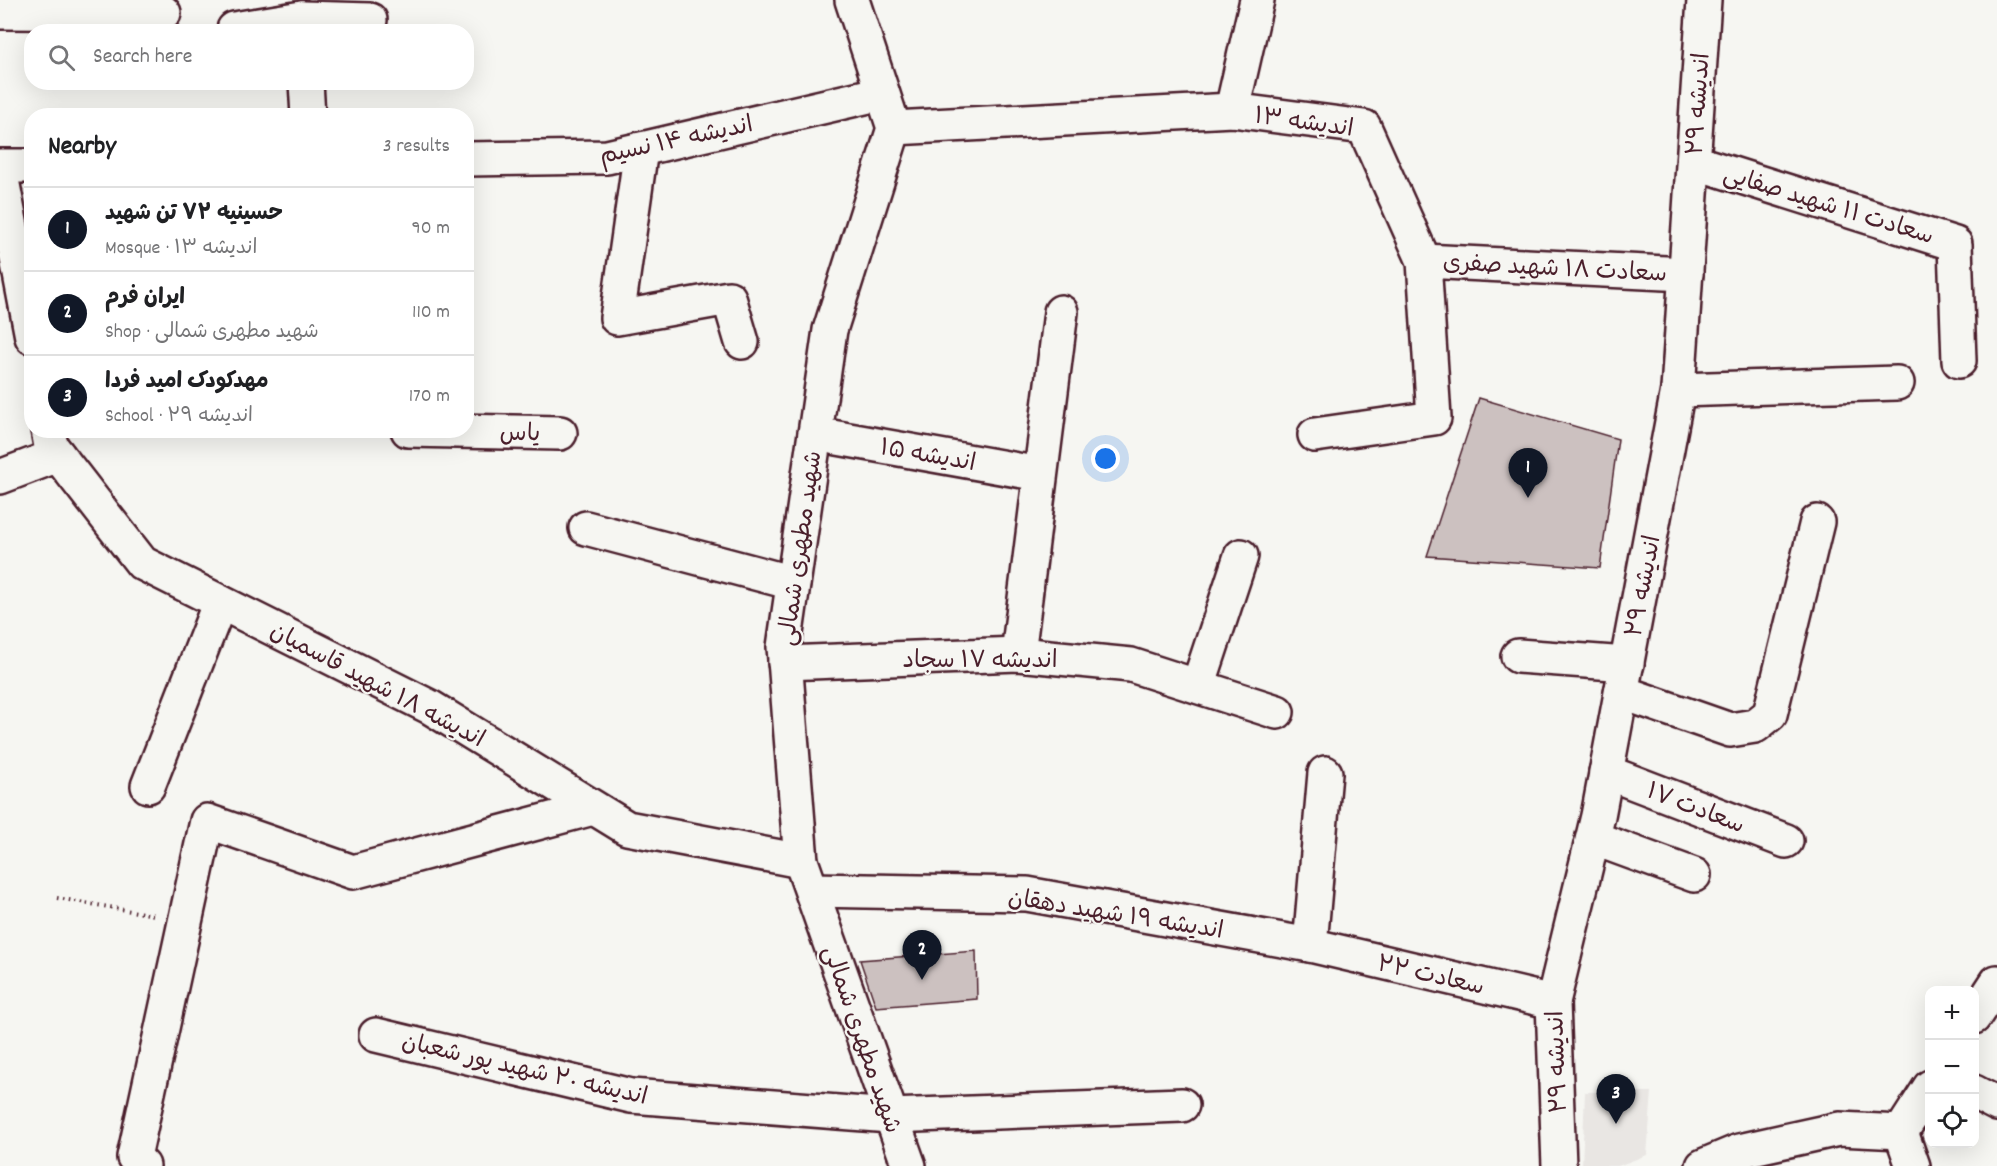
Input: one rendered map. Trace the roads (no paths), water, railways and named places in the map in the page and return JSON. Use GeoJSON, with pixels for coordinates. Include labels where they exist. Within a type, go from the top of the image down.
{"type":"FeatureCollection","features":[{"type":"Feature","properties":{"kind":"street"},"geometry":{"type":"LineString","coordinates":[[852,0],[894,128]]}},
{"type":"Feature","properties":{"kind":"street"},"geometry":{"type":"LineString","coordinates":[[1232,110],[1257,0]]}},
{"type":"Feature","properties":{"kind":"street","name":"اندیشه ۲۹"},"geometry":{"type":"LineString","coordinates":[[1559,1166],[1553,1002],[1593,838],[1678,390],[1704,0]]}},
{"type":"Feature","properties":{"kind":"street"},"geometry":{"type":"LineString","coordinates":[[0,12],[164,13]]}},
{"type":"Feature","properties":{"kind":"street"},"geometry":{"type":"LineString","coordinates":[[316,24],[370,20]]}},
{"type":"Feature","properties":{"kind":"street"},"geometry":{"type":"LineString","coordinates":[[306,90],[308,108]]}},
{"type":"Feature","properties":{"kind":"street","name":"اندیشه ۱۴ نسیم"},"geometry":{"type":"LineString","coordinates":[[474,159],[607,157],[882,93]]}},
{"type":"Feature","properties":{"kind":"street","name":"اندیشه ۱۳"},"geometry":{"type":"LineString","coordinates":[[894,128],[1232,110],[1364,127],[1424,261],[1434,418],[1315,435]]}},
{"type":"Feature","properties":{"kind":"street","name":"شهید مطهری شمالی"},"geometry":{"type":"LineString","coordinates":[[894,128],[830,330],[784,647],[806,876],[909,1166]]}},
{"type":"Feature","properties":{"kind":"street"},"geometry":{"type":"LineString","coordinates":[[641,149],[617,318],[729,298],[742,342]]}},
{"type":"Feature","properties":{"kind":"street","name":"سعادت ۱۱ شهید صفایی"},"geometry":{"type":"LineString","coordinates":[[1694,162],[1955,244],[1959,361]]}},
{"type":"Feature","properties":{"kind":"street"},"geometry":{"type":"LineString","coordinates":[[24,166],[0,167],[12,295],[24,321]]}},
{"type":"Feature","properties":{"kind":"street","name":"سعادت ۱۸ شهید صفری"},"geometry":{"type":"LineString","coordinates":[[1424,261],[1686,274]]}},
{"type":"Feature","properties":{"kind":"street"},"geometry":{"type":"LineString","coordinates":[[1018,654],[1061,312]]}},
{"type":"Feature","properties":{"kind":"street"},"geometry":{"type":"LineString","coordinates":[[1678,390],[1897,383]]}},
{"type":"Feature","properties":{"kind":"street","name":"یاس"},"geometry":{"type":"LineString","coordinates":[[474,431],[560,433]]}},
{"type":"Feature","properties":{"kind":"street","name":"اندیشه ۱۵"},"geometry":{"type":"LineString","coordinates":[[815,434],[1041,474]]}},
{"type":"Feature","properties":{"kind":"street"},"geometry":{"type":"LineString","coordinates":[[0,477],[53,443]]}},
{"type":"Feature","properties":{"kind":"street","name":"اندیشه ۱۸ شهید قاسمیان"},"geometry":{"type":"LineString","coordinates":[[53,443],[142,563],[430,707],[627,828],[806,876]]}},
{"type":"Feature","properties":{"kind":"street"},"geometry":{"type":"LineString","coordinates":[[1518,656],[1624,678],[1730,730],[1755,726],[1770,714],[1817,522]]}},
{"type":"Feature","properties":{"kind":"street"},"geometry":{"type":"LineString","coordinates":[[586,528],[793,583]]}},
{"type":"Feature","properties":{"kind":"street"},"geometry":{"type":"LineString","coordinates":[[1198,686],[1241,556]]}},
{"type":"Feature","properties":{"kind":"street"},"geometry":{"type":"LineString","coordinates":[[148,786],[220,602]]}},
{"type":"Feature","properties":{"kind":"street","name":"اندیشه ۱۷ سجاد"},"geometry":{"type":"LineString","coordinates":[[785,663],[1018,654],[1131,665],[1276,712]]}},
{"type":"Feature","properties":{"kind":"street","name":"سعادت ۱۷"},"geometry":{"type":"LineString","coordinates":[[1606,772],[1786,842]]}},
{"type":"Feature","properties":{"kind":"street"},"geometry":{"type":"LineString","coordinates":[[1310,945],[1325,773]]}},
{"type":"Feature","properties":{"kind":"street"},"geometry":{"type":"LineString","coordinates":[[143,1166],[134,1157],[207,821],[353,872],[593,808]]}},
{"type":"Feature","properties":{"kind":"street"},"geometry":{"type":"LineString","coordinates":[[1593,838],[1694,875]]}},
{"type":"Feature","properties":{"kind":"street","name":"اندیشه ۱۹ شهید دهقان"},"geometry":{"type":"LineString","coordinates":[[806,876],[1027,894],[1310,945]]}},
{"type":"Feature","properties":{"kind":"street","name":"سعادت ۲۲"},"geometry":{"type":"LineString","coordinates":[[1310,945],[1553,1002]]}},
{"type":"Feature","properties":{"kind":"street"},"geometry":{"type":"LineString","coordinates":[[1979,1009],[1997,982]]}},
{"type":"Feature","properties":{"kind":"street","name":"اندیشه ۲۰ شهید پور شعبان"},"geometry":{"type":"LineString","coordinates":[[376,1035],[631,1096],[890,1116],[1182,1105]]}},
{"type":"Feature","properties":{"kind":"street"},"geometry":{"type":"LineString","coordinates":[[1901,1131],[1925,1094]]}},
{"type":"Feature","properties":{"kind":"street"},"geometry":{"type":"LineString","coordinates":[[1978,1094],[1997,1104]]}},
{"type":"Feature","properties":{"kind":"street"},"geometry":{"type":"LineString","coordinates":[[1703,1166],[1739,1151],[1839,1129],[1901,1131]]}},
{"type":"Feature","properties":{"kind":"street"},"geometry":{"type":"LineString","coordinates":[[1901,1131],[1913,1166]]}},
{"type":"Feature","properties":{"kind":"place","name":"حسینیه ۷۲ تن شهید"},"geometry":{"type":"Point","coordinates":[1528,498]}},
{"type":"Feature","properties":{"kind":"place","name":"ایران فرم"},"geometry":{"type":"Point","coordinates":[922,980]}},
{"type":"Feature","properties":{"kind":"place","name":"مهدکودک امید فردا"},"geometry":{"type":"Point","coordinates":[1616,1124]}}]}
